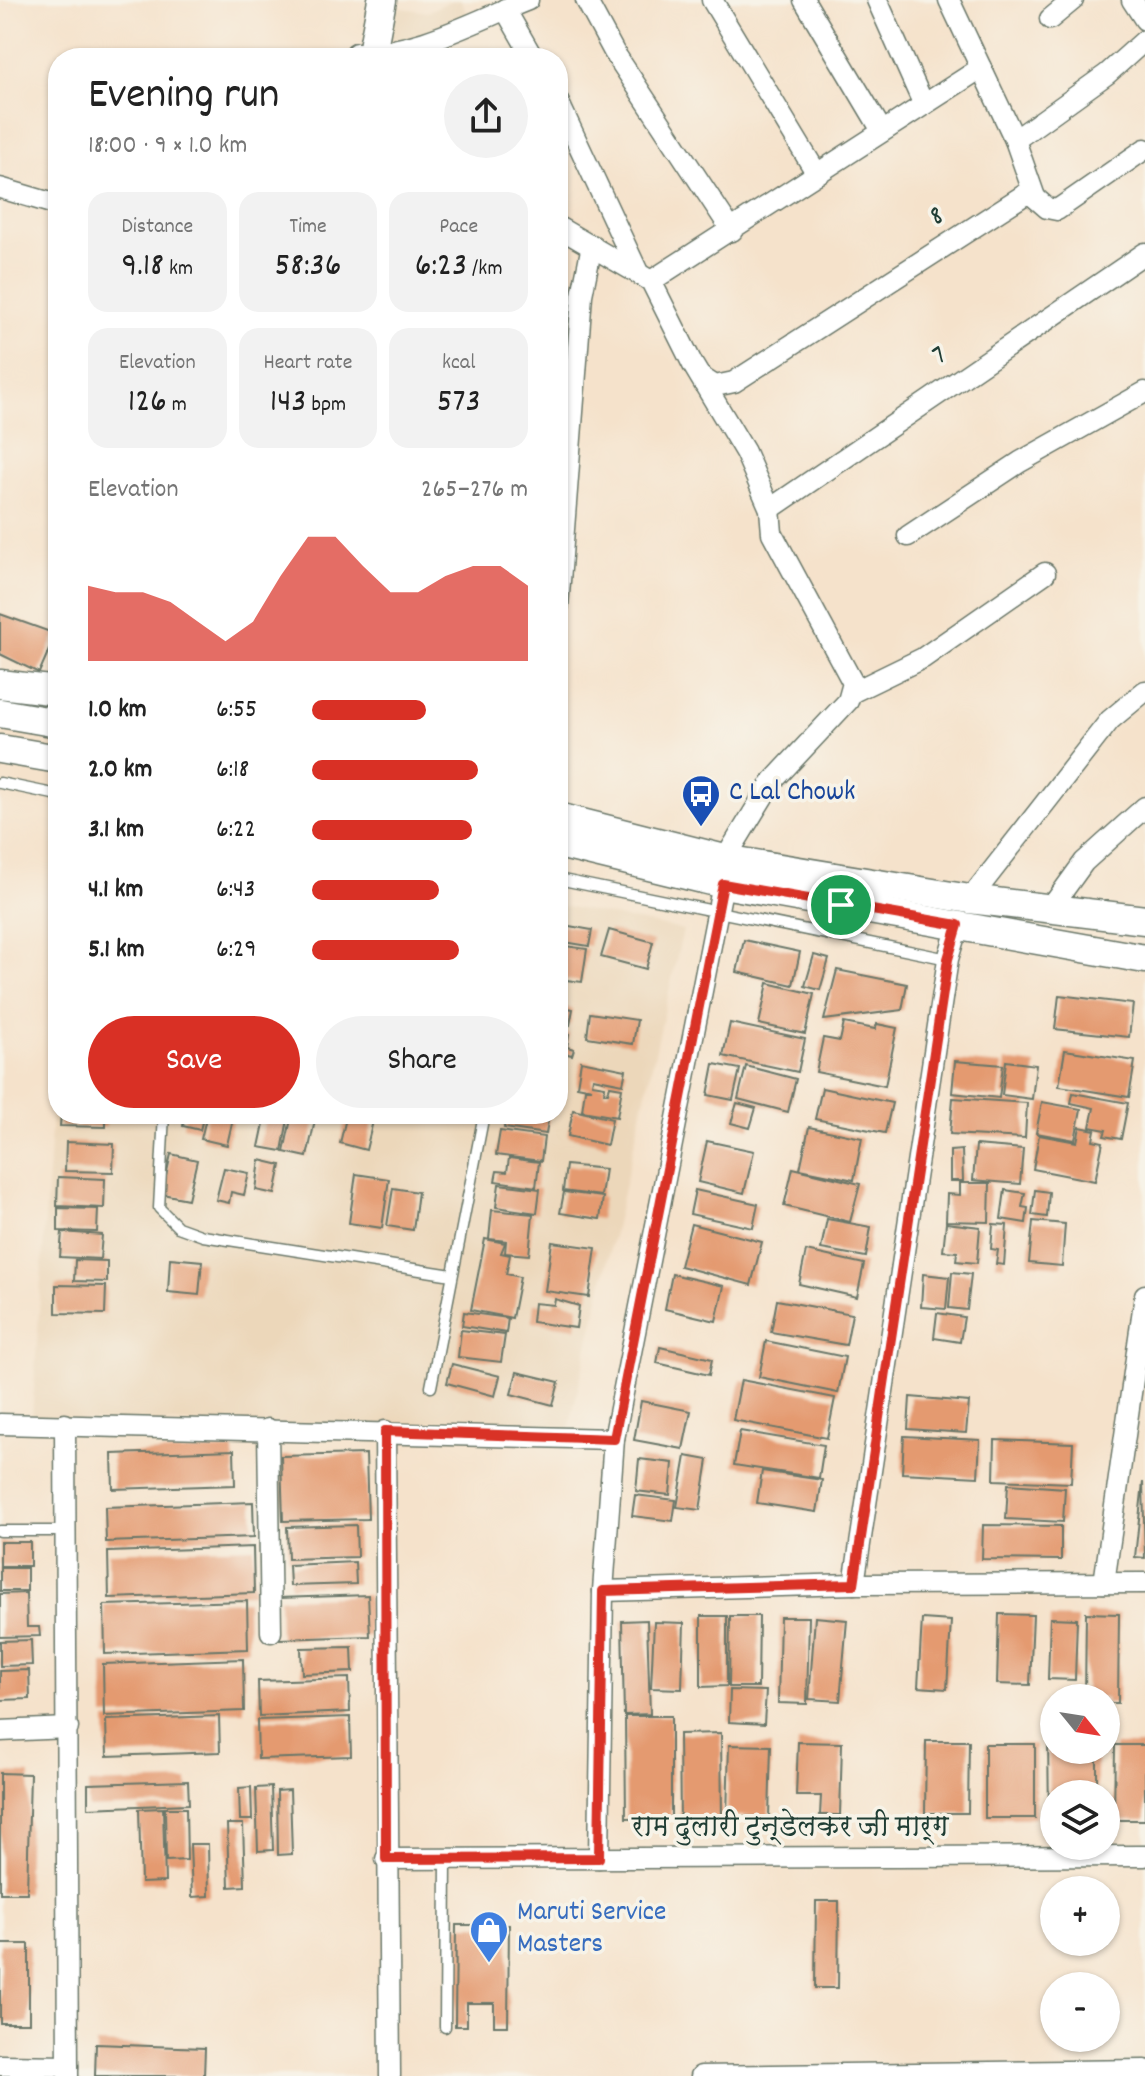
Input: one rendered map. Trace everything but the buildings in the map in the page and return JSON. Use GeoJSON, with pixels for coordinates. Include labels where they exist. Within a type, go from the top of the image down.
{"type":"FeatureCollection","features":[{"type":"Feature","properties":{"kind":"main road"},"geometry":{"type":"LineString","coordinates":[[364,48],[365,0]]}},
{"type":"Feature","properties":{"kind":"main road"},"geometry":{"type":"LineString","coordinates":[[366,48],[382,0]]}},
{"type":"Feature","properties":{"kind":"main road"},"geometry":{"type":"LineString","coordinates":[[0,684],[48,690]]}},
{"type":"Feature","properties":{"kind":"main road"},"geometry":{"type":"LineString","coordinates":[[0,713],[48,721]]}},
{"type":"Feature","properties":{"kind":"main road"},"geometry":{"type":"LineString","coordinates":[[0,749],[48,757]]}},
{"type":"Feature","properties":{"kind":"main road"},"geometry":{"type":"LineString","coordinates":[[568,821],[722,884],[970,899],[1145,920]]}},
{"type":"Feature","properties":{"kind":"main road"},"geometry":{"type":"LineString","coordinates":[[568,846],[722,884],[1145,959]]}},
{"type":"Feature","properties":{"kind":"street"},"geometry":{"type":"LineString","coordinates":[[393,48],[454,33],[528,0]]}},
{"type":"Feature","properties":{"kind":"street"},"geometry":{"type":"LineString","coordinates":[[586,0],[599,28],[732,231]]}},
{"type":"Feature","properties":{"kind":"street"},"geometry":{"type":"LineString","coordinates":[[712,0],[817,174]]}},
{"type":"Feature","properties":{"kind":"street"},"geometry":{"type":"LineString","coordinates":[[804,0],[882,131]]}},
{"type":"Feature","properties":{"kind":"street"},"geometry":{"type":"LineString","coordinates":[[877,0],[923,103]]}},
{"type":"Feature","properties":{"kind":"street"},"geometry":{"type":"LineString","coordinates":[[949,0],[1015,140],[1035,197],[1047,208],[1057,210],[1145,149]]}},
{"type":"Feature","properties":{"kind":"street"},"geometry":{"type":"LineString","coordinates":[[1050,19],[1073,0]]}},
{"type":"Feature","properties":{"kind":"street"},"geometry":{"type":"LineString","coordinates":[[1132,0],[1145,20]]}},
{"type":"Feature","properties":{"kind":"street"},"geometry":{"type":"LineString","coordinates":[[505,9],[527,48]]}},
{"type":"Feature","properties":{"kind":"street"},"geometry":{"type":"LineString","coordinates":[[1015,140],[1107,74],[1145,40]]}},
{"type":"Feature","properties":{"kind":"street"},"geometry":{"type":"LineString","coordinates":[[644,276],[732,231],[923,103],[981,68]]}},
{"type":"Feature","properties":{"kind":"street"},"geometry":{"type":"LineString","coordinates":[[568,118],[644,276],[745,452],[770,509],[772,533],[853,683],[851,693]]}},
{"type":"Feature","properties":{"kind":"street"},"geometry":{"type":"LineString","coordinates":[[0,188],[48,202]]}},
{"type":"Feature","properties":{"kind":"street","name":"8"},"geometry":{"type":"LineString","coordinates":[[701,377],[709,384],[722,386],[760,368],[1024,195],[1035,197]]}},
{"type":"Feature","properties":{"kind":"street"},"geometry":{"type":"LineString","coordinates":[[568,232],[644,276]]}},
{"type":"Feature","properties":{"kind":"street"},"geometry":{"type":"LineString","coordinates":[[568,403],[592,245]]}},
{"type":"Feature","properties":{"kind":"street","name":"7"},"geometry":{"type":"LineString","coordinates":[[770,509],[1145,253]]}},
{"type":"Feature","properties":{"kind":"street"},"geometry":{"type":"LineString","coordinates":[[908,536],[1020,462],[1145,392]]}},
{"type":"Feature","properties":{"kind":"street"},"geometry":{"type":"LineString","coordinates":[[599,1858],[603,1591],[614,1439],[722,884],[772,782],[851,693],[923,658],[1045,573]]}},
{"type":"Feature","properties":{"kind":"street"},"geometry":{"type":"LineString","coordinates":[[970,899],[1110,720],[1145,691]]}},
{"type":"Feature","properties":{"kind":"street"},"geometry":{"type":"LineString","coordinates":[[1050,909],[1084,862],[1145,807]]}},
{"type":"Feature","properties":{"kind":"street"},"geometry":{"type":"LineString","coordinates":[[854,1584],[948,959],[958,925]]}},
{"type":"Feature","properties":{"kind":"street"},"geometry":{"type":"LineString","coordinates":[[1104,1583],[1145,1295]]}},
{"type":"Feature","properties":{"kind":"street"},"geometry":{"type":"LineString","coordinates":[[0,1424],[385,1431],[614,1439]]}},
{"type":"Feature","properties":{"kind":"street"},"geometry":{"type":"LineString","coordinates":[[0,2065],[68,2071],[65,1424]]}},
{"type":"Feature","properties":{"kind":"street"},"geometry":{"type":"LineString","coordinates":[[268,1429],[271,1632]]}},
{"type":"Feature","properties":{"kind":"street"},"geometry":{"type":"LineString","coordinates":[[385,1431],[390,2076]]}},
{"type":"Feature","properties":{"kind":"street"},"geometry":{"type":"LineString","coordinates":[[603,1591],[854,1584],[1145,1583]]}},
{"type":"Feature","properties":{"kind":"street"},"geometry":{"type":"LineString","coordinates":[[0,1731],[68,1728]]}},
{"type":"Feature","properties":{"kind":"street","name":"राम दुलारी टुन्डेलकर जी मार्ग"},"geometry":{"type":"LineString","coordinates":[[386,1859],[1145,1856]]}},
{"type":"Feature","properties":{"kind":"street"},"geometry":{"type":"LineString","coordinates":[[701,2076],[1145,2070]]}},
{"type":"Feature","properties":{"kind":"lane"},"geometry":{"type":"LineString","coordinates":[[0,783],[48,793]]}},
{"type":"Feature","properties":{"kind":"lane"},"geometry":{"type":"LineString","coordinates":[[568,879],[722,884],[948,959]]}},
{"type":"Feature","properties":{"kind":"lane"},"geometry":{"type":"LineString","coordinates":[[163,1124],[159,1208],[178,1227],[203,1236],[452,1275]]}},
{"type":"Feature","properties":{"kind":"lane"},"geometry":{"type":"LineString","coordinates":[[431,1387],[482,1124]]}},
{"type":"Feature","properties":{"kind":"lane"},"geometry":{"type":"LineString","coordinates":[[0,1531],[65,1531]]}},
{"type":"Feature","properties":{"kind":"lane"},"geometry":{"type":"LineString","coordinates":[[445,2027],[446,1858]]}},
{"type":"Feature","properties":{"kind":"shaded area"},"geometry":{"type":"Polygon","coordinates":[[[452,0],[461,0],[471,24],[384,48],[396,7],[427,12],[452,0]]]}},
{"type":"Feature","properties":{"kind":"shaded area"},"geometry":{"type":"Polygon","coordinates":[[[568,907],[683,930],[568,1433],[32,1419],[51,1124],[568,1124],[568,907]]]}},
{"type":"Feature","properties":{"kind":"place","name":"C Lal Chowk"},"geometry":{"type":"Point","coordinates":[701,828]}},
{"type":"Feature","properties":{"kind":"place","name":"Maruti Service Masters"},"geometry":{"type":"Point","coordinates":[489,1964]}},
{"type":"Feature","properties":{"kind":"route"},"geometry":{"type":"LineString","coordinates":[[723,884],[841,905],[958,925],[948,959],[854,1584],[603,1591],[599,1858],[386,1859],[385,1431],[614,1439],[723,884]]}}]}
